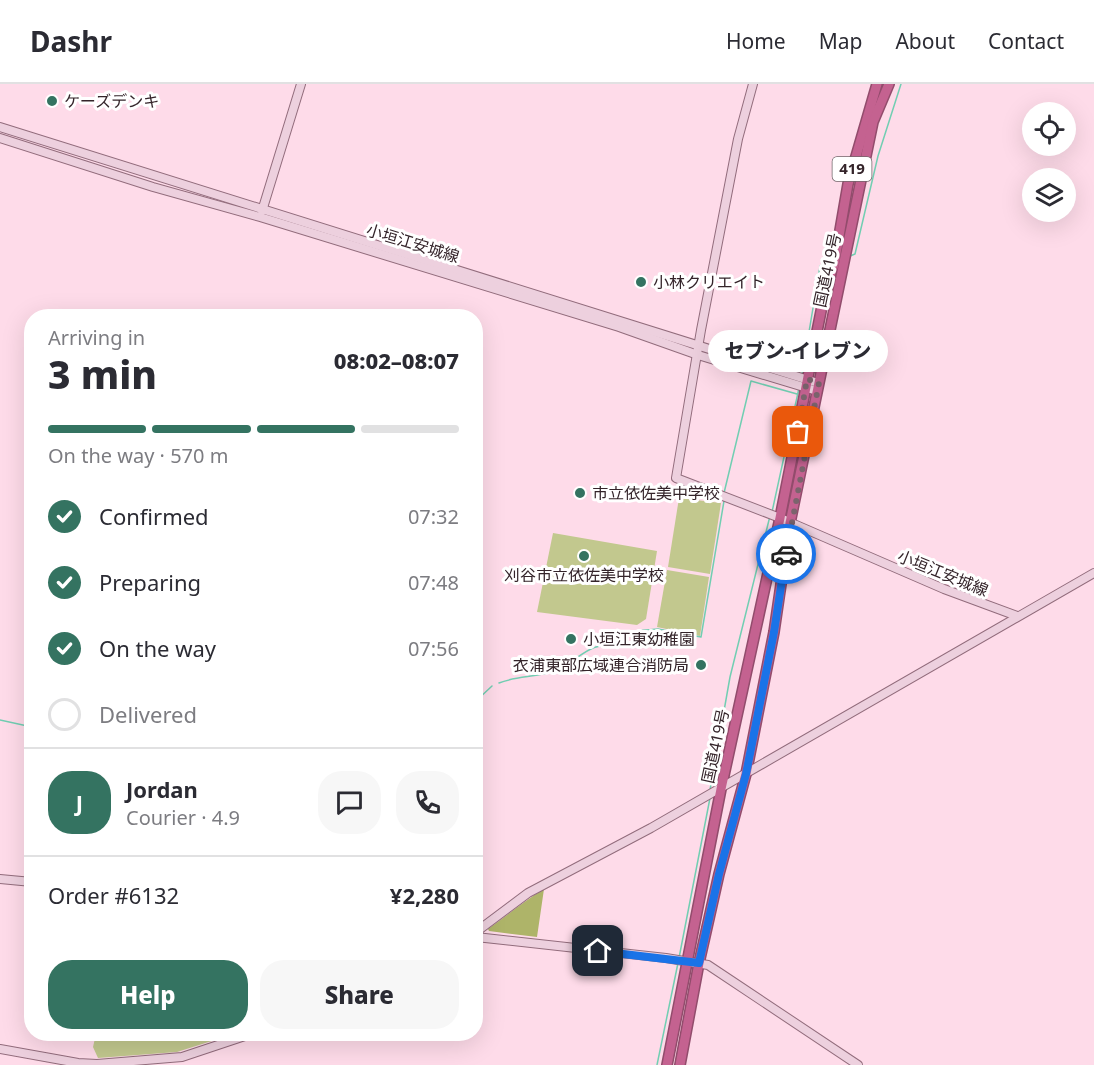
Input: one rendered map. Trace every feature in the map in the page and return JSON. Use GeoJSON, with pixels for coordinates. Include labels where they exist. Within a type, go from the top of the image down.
{"type":"FeatureCollection","features":[{"type":"Feature","properties":{"kind":"highway","name":"国道419号"},"geometry":{"type":"LineString","coordinates":[[680,1065],[699,963],[719,874],[746,774],[774,632],[790,524],[818,387],[840,259],[848,184],[877,84]]}},
{"type":"Feature","properties":{"kind":"highway","name":"国道419号"},"geometry":{"type":"LineString","coordinates":[[667,1065],[716,813],[780,518],[826,286],[840,259],[873,122],[889,84]]}},
{"type":"Feature","properties":{"kind":"main road"},"geometry":{"type":"LineString","coordinates":[[262,211],[302,84]]}},
{"type":"Feature","properties":{"kind":"main road"},"geometry":{"type":"LineString","coordinates":[[698,355],[738,139],[753,84]]}},
{"type":"Feature","properties":{"kind":"main road","name":"小垣江安城線"},"geometry":{"type":"LineString","coordinates":[[0,127],[262,211],[699,345],[807,384]]}},
{"type":"Feature","properties":{"kind":"main road","name":"小垣江安城線"},"geometry":{"type":"LineString","coordinates":[[0,138],[153,187],[260,217],[618,327],[698,355],[818,387]]}},
{"type":"Feature","properties":{"kind":"main road","name":"小垣江安城線"},"geometry":{"type":"LineString","coordinates":[[698,355],[676,478],[780,518],[944,590],[1017,616]]}},
{"type":"Feature","properties":{"kind":"main road"},"geometry":{"type":"LineString","coordinates":[[483,927],[528,893],[616,848],[721,789],[1094,573]]}},
{"type":"Feature","properties":{"kind":"main road"},"geometry":{"type":"LineString","coordinates":[[0,879],[24,881]]}},
{"type":"Feature","properties":{"kind":"main road"},"geometry":{"type":"LineString","coordinates":[[483,938],[699,963],[723,975],[858,1065]]}},
{"type":"Feature","properties":{"kind":"main road"},"geometry":{"type":"LineString","coordinates":[[0,1049],[78,1063],[97,1064],[182,1057],[230,1041]]}},
{"type":"Feature","properties":{"kind":"green space"},"geometry":{"type":"Polygon","coordinates":[[[679,498],[721,503],[710,574],[668,567],[679,498]]]}},
{"type":"Feature","properties":{"kind":"green space"},"geometry":{"type":"Polygon","coordinates":[[[553,533],[657,551],[646,619],[637,625],[537,612],[553,533]]]}},
{"type":"Feature","properties":{"kind":"green space"},"geometry":{"type":"Polygon","coordinates":[[[667,570],[709,577],[700,636],[657,627],[667,570]]]}},
{"type":"Feature","properties":{"kind":"green space"},"geometry":{"type":"Polygon","coordinates":[[[544,889],[537,937],[489,931],[488,929],[544,889]]]}},
{"type":"Feature","properties":{"kind":"green space"},"geometry":{"type":"Polygon","coordinates":[[[94,1041],[212,1041],[177,1052],[98,1058],[93,1047],[94,1041]]]}},
{"type":"Feature","properties":{"kind":"waterway"},"geometry":{"type":"LineString","coordinates":[[850,256],[855,254],[878,156],[901,84]]}},
{"type":"Feature","properties":{"kind":"waterway"},"geometry":{"type":"LineString","coordinates":[[802,374],[820,266],[831,262]]}},
{"type":"Feature","properties":{"kind":"waterway"},"geometry":{"type":"LineString","coordinates":[[724,493],[751,381],[797,394]]}},
{"type":"Feature","properties":{"kind":"waterway"},"geometry":{"type":"LineString","coordinates":[[772,512],[799,388]]}},
{"type":"Feature","properties":{"kind":"waterway"},"geometry":{"type":"LineString","coordinates":[[499,683],[551,672],[592,648],[617,645],[635,631],[658,629],[701,637],[724,501]]}},
{"type":"Feature","properties":{"kind":"waterway"},"geometry":{"type":"LineString","coordinates":[[710,790],[730,677],[770,516]]}},
{"type":"Feature","properties":{"kind":"waterway"},"geometry":{"type":"LineString","coordinates":[[483,694],[492,686]]}},
{"type":"Feature","properties":{"kind":"waterway"},"geometry":{"type":"LineString","coordinates":[[0,720],[24,725]]}},
{"type":"Feature","properties":{"kind":"waterway"},"geometry":{"type":"LineString","coordinates":[[679,958],[710,798]]}},
{"type":"Feature","properties":{"kind":"waterway"},"geometry":{"type":"LineString","coordinates":[[657,1065],[678,963]]}},
{"type":"Feature","properties":{"kind":"way so far"},"geometry":{"type":"LineString","coordinates":[[786,554],[819,383],[807,379],[798,432]]}},
{"type":"Feature","properties":{"kind":"place","name":"ケーズデンキ"},"geometry":{"type":"Point","coordinates":[52,101]}},
{"type":"Feature","properties":{"kind":"place","name":"小林クリエイト"},"geometry":{"type":"Point","coordinates":[641,282]}},
{"type":"Feature","properties":{"kind":"place","name":"セブン-イレブン"},"geometry":{"type":"Point","coordinates":[798,432]}},
{"type":"Feature","properties":{"kind":"place","name":"市立依佐美中学校"},"geometry":{"type":"Point","coordinates":[580,493]}},
{"type":"Feature","properties":{"kind":"place","name":"刈谷市立依佐美中学校"},"geometry":{"type":"Point","coordinates":[584,556]}},
{"type":"Feature","properties":{"kind":"place","name":"小垣江東幼稚園"},"geometry":{"type":"Point","coordinates":[571,639]}},
{"type":"Feature","properties":{"kind":"place","name":"衣浦東部広域連合消防局"},"geometry":{"type":"Point","coordinates":[701,665]}},
{"type":"Feature","properties":{"kind":"route"},"geometry":{"type":"LineString","coordinates":[[598,951],[699,963],[719,874],[746,774],[774,632],[786,554]]}}]}
